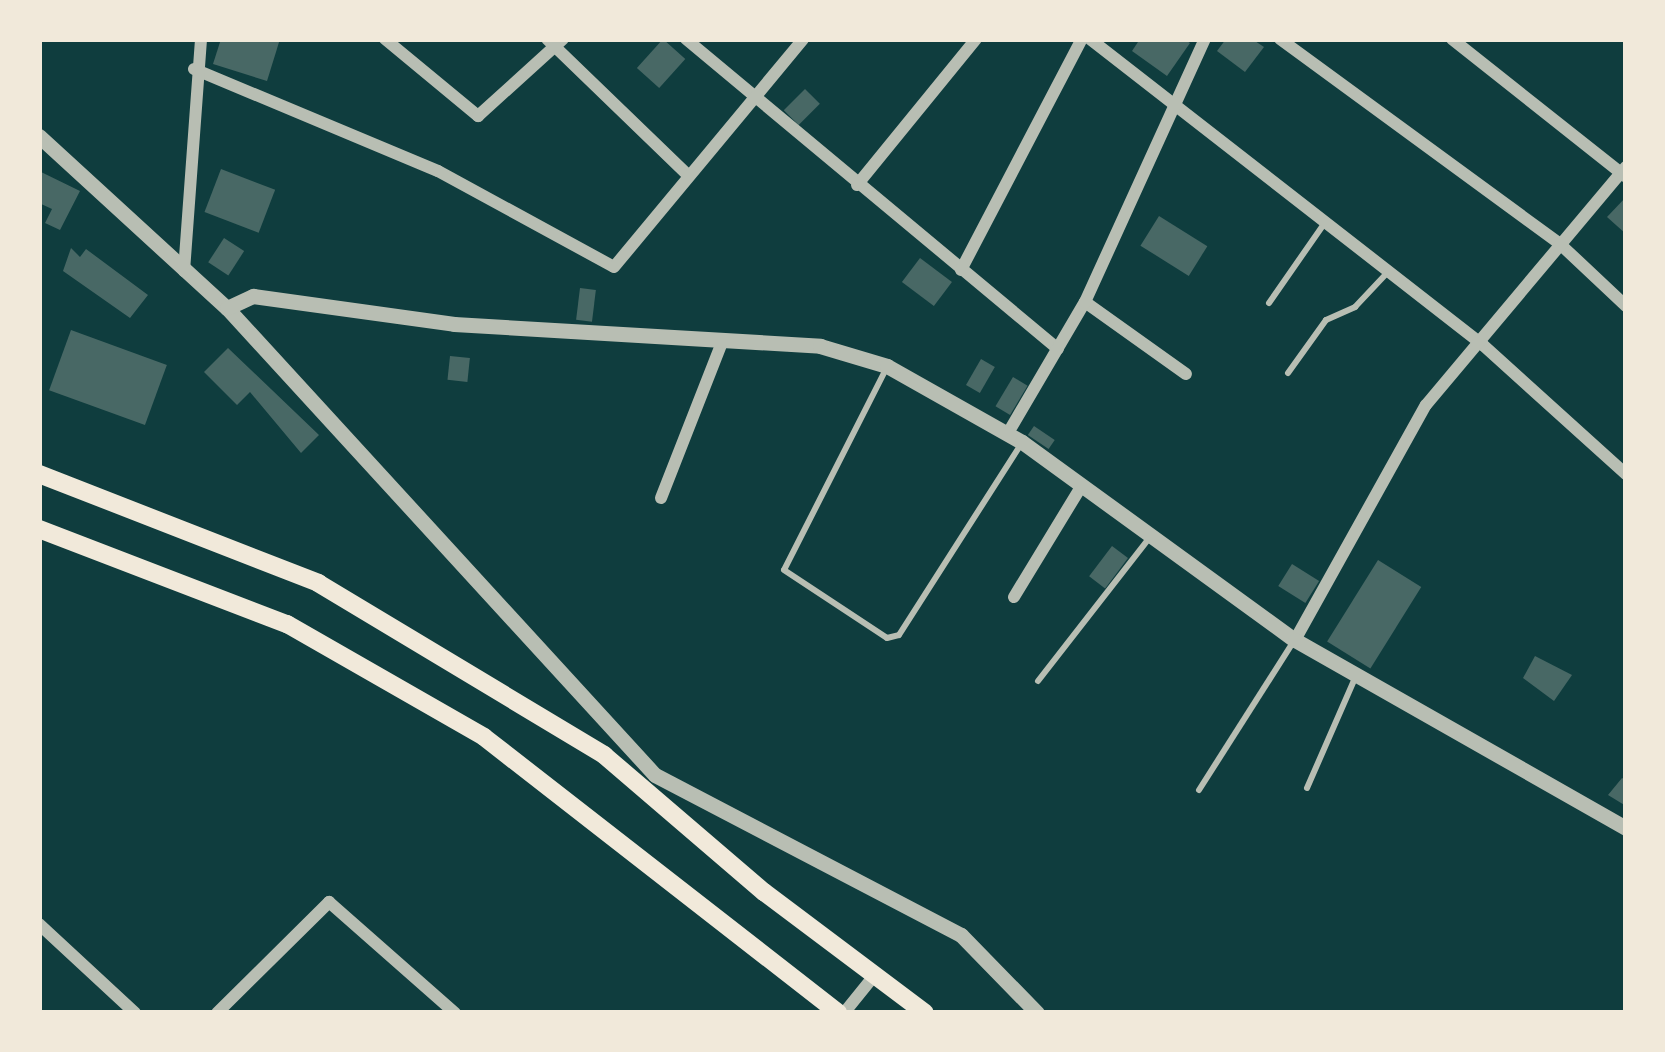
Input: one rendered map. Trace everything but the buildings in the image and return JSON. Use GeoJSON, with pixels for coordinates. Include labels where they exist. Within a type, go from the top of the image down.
{"type":"FeatureCollection","features":[{"type":"Feature","properties":{"kind":"main road"},"geometry":{"type":"LineString","coordinates":[[39,474],[318,583],[604,755],[873,977],[925,1013]]}},
{"type":"Feature","properties":{"kind":"main road"},"geometry":{"type":"LineString","coordinates":[[39,529],[287,624],[484,737],[841,1013]]}},
{"type":"Feature","properties":{"kind":"street"},"geometry":{"type":"LineString","coordinates":[[184,272],[194,69],[201,39]]}},
{"type":"Feature","properties":{"kind":"street"},"geometry":{"type":"LineString","coordinates":[[385,39],[478,116],[555,41],[689,176]]}},
{"type":"Feature","properties":{"kind":"street"},"geometry":{"type":"LineString","coordinates":[[686,39],[1058,349]]}},
{"type":"Feature","properties":{"kind":"street"},"geometry":{"type":"LineString","coordinates":[[194,69],[438,171],[614,267],[803,39]]}},
{"type":"Feature","properties":{"kind":"street"},"geometry":{"type":"LineString","coordinates":[[857,185],[976,39]]}},
{"type":"Feature","properties":{"kind":"street"},"geometry":{"type":"LineString","coordinates":[[961,270],[1086,39],[1179,105],[1483,345],[1626,475]]}},
{"type":"Feature","properties":{"kind":"street"},"geometry":{"type":"LineString","coordinates":[[1015,438],[1179,105],[1205,39]]}},
{"type":"Feature","properties":{"kind":"street"},"geometry":{"type":"LineString","coordinates":[[1280,39],[1560,244],[1626,306]]}},
{"type":"Feature","properties":{"kind":"street"},"geometry":{"type":"LineString","coordinates":[[1295,640],[1376,484],[1426,405],[1483,345],[1560,244],[1624,172],[1451,39]]}},
{"type":"Feature","properties":{"kind":"street"},"geometry":{"type":"LineString","coordinates":[[39,136],[227,308],[655,775],[961,935],[1037,1013]]}},
{"type":"Feature","properties":{"kind":"street"},"geometry":{"type":"LineString","coordinates":[[227,308],[253,296],[454,324],[820,346],[887,365],[1015,438],[1295,640],[1626,828]]}},
{"type":"Feature","properties":{"kind":"street"},"geometry":{"type":"LineString","coordinates":[[1085,302],[1186,374]]}},
{"type":"Feature","properties":{"kind":"street"},"geometry":{"type":"LineString","coordinates":[[661,498],[723,340]]}},
{"type":"Feature","properties":{"kind":"street"},"geometry":{"type":"LineString","coordinates":[[1014,597],[1082,484]]}},
{"type":"Feature","properties":{"kind":"street"},"geometry":{"type":"LineString","coordinates":[[217,1013],[329,902],[455,1013]]}},
{"type":"Feature","properties":{"kind":"street"},"geometry":{"type":"LineString","coordinates":[[39,924],[135,1013]]}},
{"type":"Feature","properties":{"kind":"street"},"geometry":{"type":"LineString","coordinates":[[841,1013],[873,977]]}},
{"type":"Feature","properties":{"kind":"lane"},"geometry":{"type":"LineString","coordinates":[[1269,303],[1326,221]]}},
{"type":"Feature","properties":{"kind":"lane"},"geometry":{"type":"LineString","coordinates":[[1288,373],[1326,320],[1355,307],[1389,271]]}},
{"type":"Feature","properties":{"kind":"lane"},"geometry":{"type":"LineString","coordinates":[[887,365],[784,570],[887,638],[899,634],[1015,438]]}},
{"type":"Feature","properties":{"kind":"lane"},"geometry":{"type":"LineString","coordinates":[[1038,682],[1150,537]]}},
{"type":"Feature","properties":{"kind":"lane"},"geometry":{"type":"LineString","coordinates":[[1199,790],[1295,640]]}},
{"type":"Feature","properties":{"kind":"lane"},"geometry":{"type":"LineString","coordinates":[[1306,788],[1356,675]]}}]}
